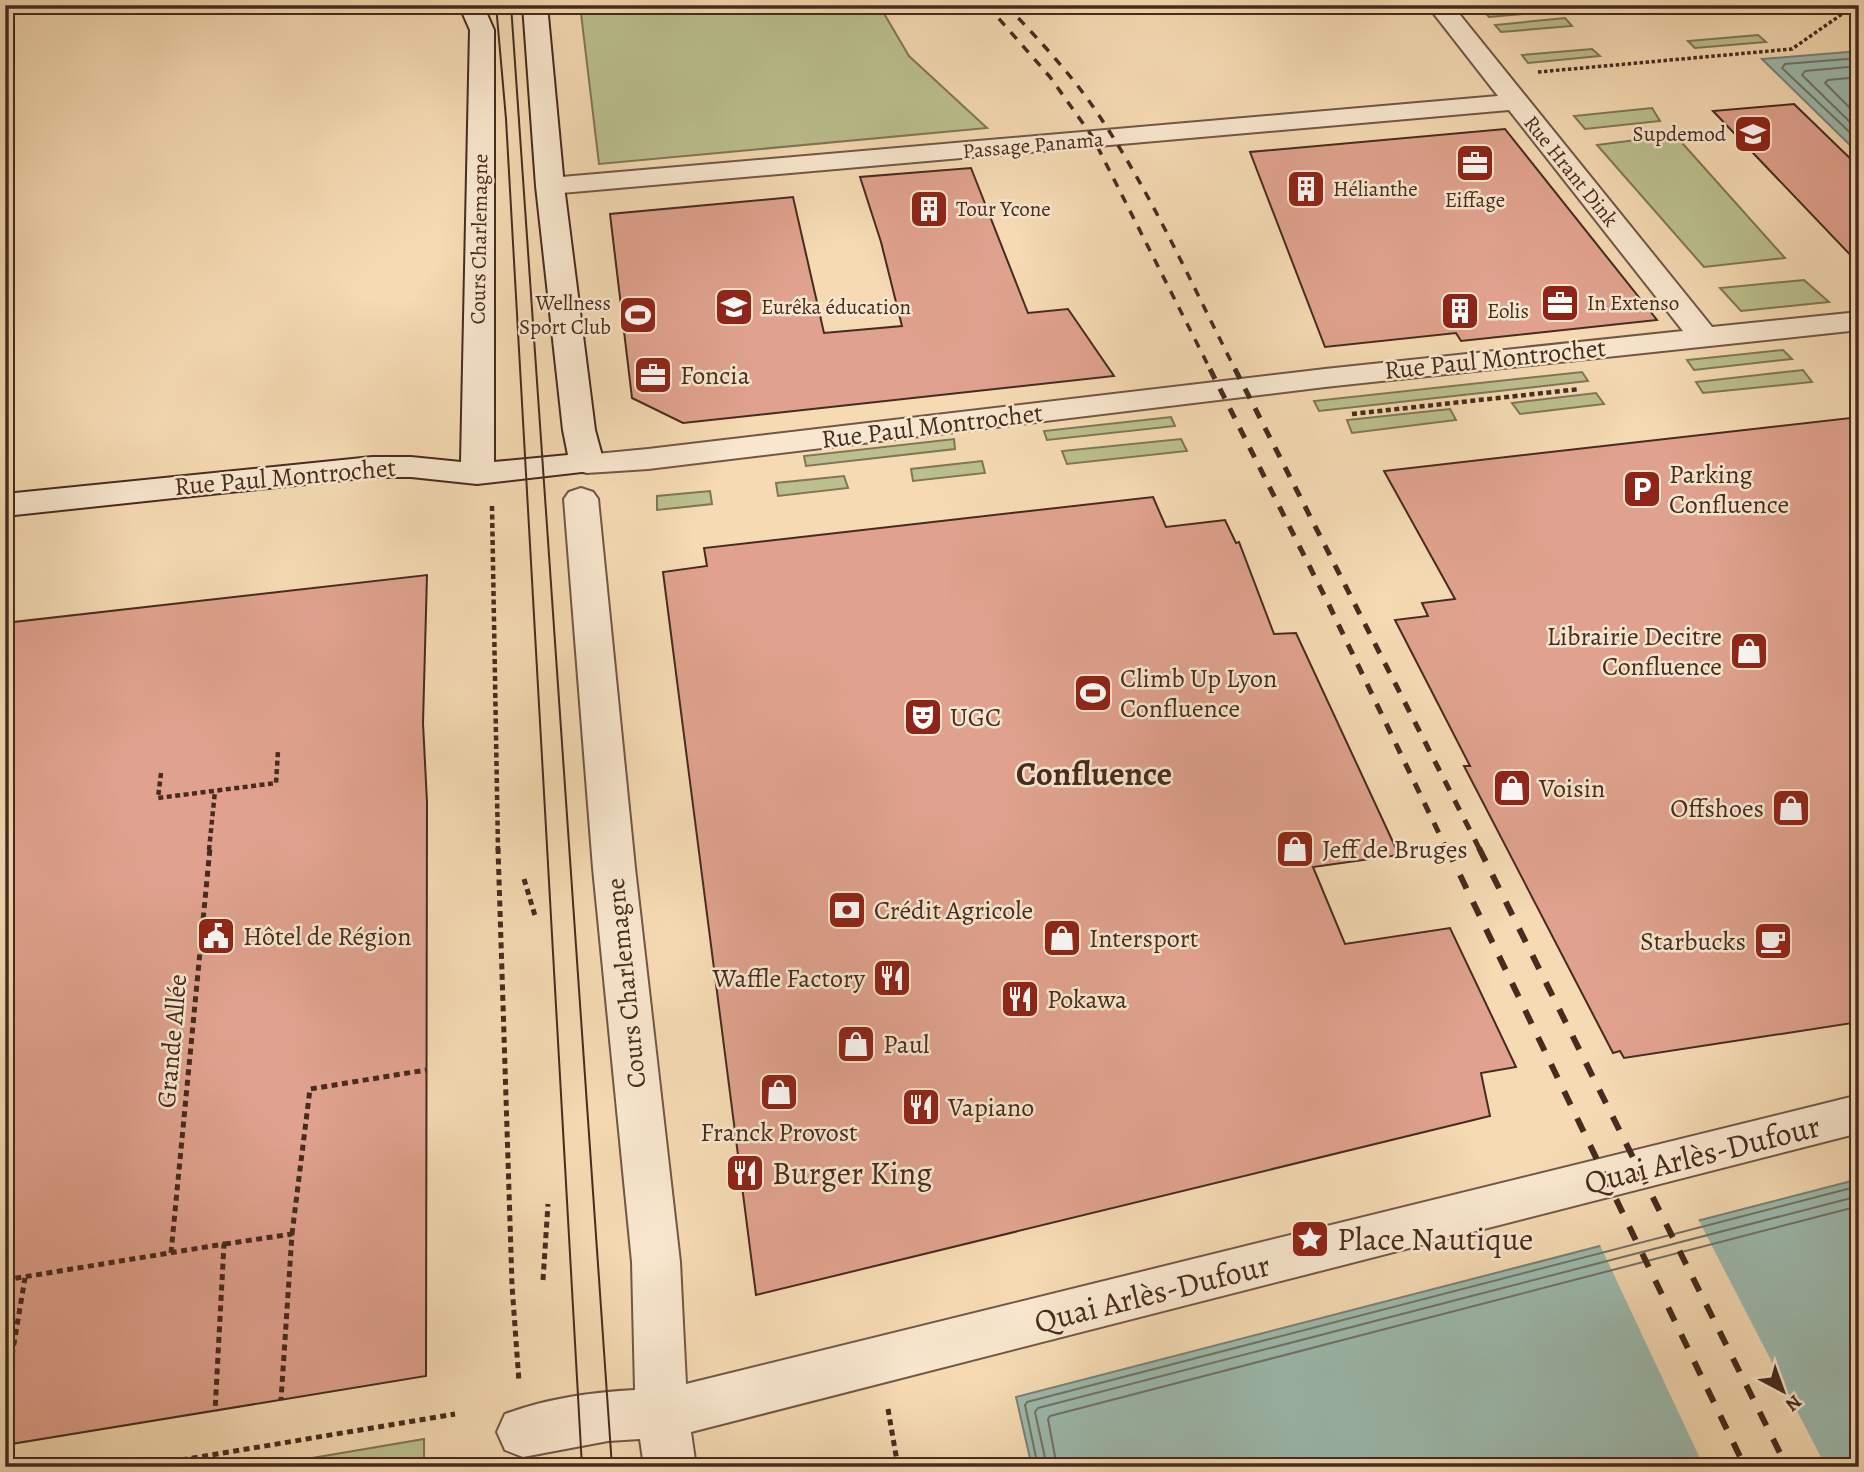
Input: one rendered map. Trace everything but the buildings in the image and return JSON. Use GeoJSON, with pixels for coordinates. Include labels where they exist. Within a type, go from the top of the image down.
{"type":"FeatureCollection","features":[{"type":"Feature","properties":{"kind":"street","name":"Cours Charlemagne"},"geometry":{"type":"LineString","coordinates":[[471,5],[482,30],[484,487]]}},
{"type":"Feature","properties":{"kind":"street","name":"Cours Charlemagne"},"geometry":{"type":"LineString","coordinates":[[535,5],[550,186],[584,481],[614,868],[656,1262],[663,1414],[670,1467]]}},
{"type":"Feature","properties":{"kind":"street","name":"Rue Hrant Dink"},"geometry":{"type":"LineString","coordinates":[[1439,5],[1704,337]]}},
{"type":"Feature","properties":{"kind":"street","name":"Passage Panama"},"geometry":{"type":"LineString","coordinates":[[550,186],[1516,102]]}},
{"type":"Feature","properties":{"kind":"street","name":"Rue Paul Montrochet"},"geometry":{"type":"LineString","coordinates":[[5,505],[372,467],[411,467],[484,487],[584,481],[648,459],[1325,378],[1859,321]]}},
{"type":"Feature","properties":{"kind":"street","name":"Quai Arlès-Dufour"},"geometry":{"type":"LineString","coordinates":[[523,1432],[608,1416],[663,1414],[759,1392],[1859,1114]]}},
{"type":"Feature","properties":{"kind":"path"},"geometry":{"type":"LineString","coordinates":[[1495,76],[1792,49],[1856,5]]}},
{"type":"Feature","properties":{"kind":"path"},"geometry":{"type":"LineString","coordinates":[[484,487],[510,1244],[523,1432]]}},
{"type":"Feature","properties":{"kind":"path"},"geometry":{"type":"LineString","coordinates":[[161,774],[158,799],[276,783],[278,751]]}},
{"type":"Feature","properties":{"kind":"path","name":"Grande Allée"},"geometry":{"type":"LineString","coordinates":[[171,1253],[215,791]]}},
{"type":"Feature","properties":{"kind":"path"},"geometry":{"type":"LineString","coordinates":[[524,879],[536,919]]}},
{"type":"Feature","properties":{"kind":"path"},"geometry":{"type":"LineString","coordinates":[[281,1400],[292,1234],[310,1089],[426,1070]]}},
{"type":"Feature","properties":{"kind":"path"},"geometry":{"type":"LineString","coordinates":[[5,1203],[9,1177]]}},
{"type":"Feature","properties":{"kind":"path"},"geometry":{"type":"LineString","coordinates":[[543,1280],[548,1204]]}},
{"type":"Feature","properties":{"kind":"path"},"geometry":{"type":"LineString","coordinates":[[5,1280],[292,1234]]}},
{"type":"Feature","properties":{"kind":"path"},"geometry":{"type":"LineString","coordinates":[[215,1411],[224,1244]]}},
{"type":"Feature","properties":{"kind":"path"},"geometry":{"type":"LineString","coordinates":[[5,1397],[25,1278]]}},
{"type":"Feature","properties":{"kind":"path"},"geometry":{"type":"LineString","coordinates":[[888,1408],[898,1467]]}},
{"type":"Feature","properties":{"kind":"path"},"geometry":{"type":"LineString","coordinates":[[140,1467],[455,1414]]}},
{"type":"Feature","properties":{"kind":"green space"},"geometry":{"type":"Polygon","coordinates":[[[580,5],[879,5],[909,56],[987,128],[599,164],[580,5]]]}},
{"type":"Feature","properties":{"kind":"green space"},"geometry":{"type":"Polygon","coordinates":[[[1554,5],[1559,11],[1489,17],[1483,10],[1554,5]]]}},
{"type":"Feature","properties":{"kind":"green space"},"geometry":{"type":"Polygon","coordinates":[[[1565,18],[1572,26],[1501,32],[1495,25],[1565,18]]]}},
{"type":"Feature","properties":{"kind":"green space"},"geometry":{"type":"Polygon","coordinates":[[[1758,35],[1766,42],[1695,48],[1688,41],[1758,35]]]}},
{"type":"Feature","properties":{"kind":"green space"},"geometry":{"type":"Polygon","coordinates":[[[1592,49],[1600,56],[1528,63],[1522,55],[1592,49]]]}},
{"type":"Feature","properties":{"kind":"green space"},"geometry":{"type":"Polygon","coordinates":[[[1652,108],[1660,121],[1585,129],[1574,116],[1652,108]]]}},
{"type":"Feature","properties":{"kind":"green space"},"geometry":{"type":"Polygon","coordinates":[[[1675,135],[1785,258],[1704,267],[1597,145],[1675,135]]]}},
{"type":"Feature","properties":{"kind":"green space"},"geometry":{"type":"Polygon","coordinates":[[[1804,280],[1829,302],[1741,311],[1720,288],[1804,280]]]}},
{"type":"Feature","properties":{"kind":"green space"},"geometry":{"type":"Polygon","coordinates":[[[1783,350],[1792,359],[1694,370],[1687,360],[1783,350]]]}},
{"type":"Feature","properties":{"kind":"green space"},"geometry":{"type":"Polygon","coordinates":[[[1803,370],[1812,382],[1703,393],[1696,382],[1803,370]]]}},
{"type":"Feature","properties":{"kind":"green space"},"geometry":{"type":"Polygon","coordinates":[[[1582,372],[1588,381],[1319,411],[1314,401],[1582,372]]]}},
{"type":"Feature","properties":{"kind":"green space"},"geometry":{"type":"Polygon","coordinates":[[[1596,393],[1604,404],[1520,414],[1512,403],[1596,393]]]}},
{"type":"Feature","properties":{"kind":"green space"},"geometry":{"type":"Polygon","coordinates":[[[1450,409],[1456,420],[1352,433],[1347,420],[1450,409]]]}},
{"type":"Feature","properties":{"kind":"green space"},"geometry":{"type":"Polygon","coordinates":[[[1171,417],[1175,426],[1047,440],[1044,431],[1171,417]]]}},
{"type":"Feature","properties":{"kind":"green space"},"geometry":{"type":"Polygon","coordinates":[[[954,439],[955,449],[806,466],[804,456],[954,439]]]}},
{"type":"Feature","properties":{"kind":"green space"},"geometry":{"type":"Polygon","coordinates":[[[1181,439],[1187,451],[1067,464],[1062,451],[1181,439]]]}},
{"type":"Feature","properties":{"kind":"green space"},"geometry":{"type":"Polygon","coordinates":[[[982,461],[985,473],[913,481],[911,469],[982,461]]]}},
{"type":"Feature","properties":{"kind":"green space"},"geometry":{"type":"Polygon","coordinates":[[[844,476],[848,488],[778,496],[776,483],[844,476]]]}},
{"type":"Feature","properties":{"kind":"green space"},"geometry":{"type":"Polygon","coordinates":[[[710,491],[712,504],[657,510],[657,496],[710,491]]]}},
{"type":"Feature","properties":{"kind":"green space"},"geometry":{"type":"Polygon","coordinates":[[[424,1439],[424,1467],[259,1467],[424,1439]]]}},
{"type":"Feature","properties":{"kind":"water"},"geometry":{"type":"Polygon","coordinates":[[[1859,51],[1859,148],[1853,148],[1762,59],[1859,51]]]}},
{"type":"Feature","properties":{"kind":"water"},"geometry":{"type":"Polygon","coordinates":[[[1859,1179],[1859,1467],[1032,1467],[1016,1397],[1859,1179]]]}},
{"type":"Feature","properties":{"kind":"pier"},"geometry":{"type":"Polygon","coordinates":[[[1697,1217],[1826,1467],[1704,1467],[1599,1243],[1697,1217]]]}},
{"type":"Feature","properties":{"kind":"tram line"},"geometry":{"type":"LineString","coordinates":[[496,5],[506,119],[582,1467]]}},
{"type":"Feature","properties":{"kind":"tram line"},"geometry":{"type":"LineString","coordinates":[[511,5],[612,1467]]}},
{"type":"Feature","properties":{"kind":"railway"},"geometry":{"type":"LineString","coordinates":[[987,5],[1050,77],[1092,136],[1211,371]]}},
{"type":"Feature","properties":{"kind":"railway"},"geometry":{"type":"LineString","coordinates":[[1006,5],[1069,75],[1092,104],[1121,150],[1156,212],[1236,371]]}},
{"type":"Feature","properties":{"kind":"railway"},"geometry":{"type":"LineString","coordinates":[[1210,369],[1329,605],[1447,850]]}},
{"type":"Feature","properties":{"kind":"railway"},"geometry":{"type":"LineString","coordinates":[[1235,369],[1480,850]]}},
{"type":"Feature","properties":{"kind":"railway"},"geometry":{"type":"LineString","coordinates":[[1447,848],[1745,1467]]}},
{"type":"Feature","properties":{"kind":"railway"},"geometry":{"type":"LineString","coordinates":[[1480,850],[1787,1467]]}},
{"type":"Feature","properties":{"kind":"place","name":"Supdemod"},"geometry":{"type":"Point","coordinates":[1753,134]}},
{"type":"Feature","properties":{"kind":"place","name":"Eiffage"},"geometry":{"type":"Point","coordinates":[1475,163]}},
{"type":"Feature","properties":{"kind":"place","name":"Hélianthe"},"geometry":{"type":"Point","coordinates":[1306,189]}},
{"type":"Feature","properties":{"kind":"place","name":"Tour Ycone"},"geometry":{"type":"Point","coordinates":[929,209]}},
{"type":"Feature","properties":{"kind":"place","name":"In Extenso"},"geometry":{"type":"Point","coordinates":[1560,303]}},
{"type":"Feature","properties":{"kind":"place","name":"Eurêka éducation"},"geometry":{"type":"Point","coordinates":[734,307]}},
{"type":"Feature","properties":{"kind":"place","name":"Eolis"},"geometry":{"type":"Point","coordinates":[1460,311]}},
{"type":"Feature","properties":{"kind":"place","name":"Wellness Sport Club"},"geometry":{"type":"Point","coordinates":[638,315]}},
{"type":"Feature","properties":{"kind":"place","name":"Foncia"},"geometry":{"type":"Point","coordinates":[653,375]}},
{"type":"Feature","properties":{"kind":"place","name":"Parking Confluence"},"geometry":{"type":"Point","coordinates":[1642,489]}},
{"type":"Feature","properties":{"kind":"place","name":"Librairie Decitre Confluence"},"geometry":{"type":"Point","coordinates":[1749,651]}},
{"type":"Feature","properties":{"kind":"place","name":"Climb Up Lyon Confluence"},"geometry":{"type":"Point","coordinates":[1093,693]}},
{"type":"Feature","properties":{"kind":"place","name":"UGC"},"geometry":{"type":"Point","coordinates":[923,717]}},
{"type":"Feature","properties":{"kind":"place","name":"Voisin"},"geometry":{"type":"Point","coordinates":[1512,788]}},
{"type":"Feature","properties":{"kind":"place","name":"Offshoes"},"geometry":{"type":"Point","coordinates":[1791,808]}},
{"type":"Feature","properties":{"kind":"place","name":"Jeff de Bruges"},"geometry":{"type":"Point","coordinates":[1295,849]}},
{"type":"Feature","properties":{"kind":"place","name":"Crédit Agricole"},"geometry":{"type":"Point","coordinates":[847,910]}},
{"type":"Feature","properties":{"kind":"place","name":"Hôtel de Région"},"geometry":{"type":"Point","coordinates":[216,936]}},
{"type":"Feature","properties":{"kind":"place","name":"Intersport"},"geometry":{"type":"Point","coordinates":[1062,938]}},
{"type":"Feature","properties":{"kind":"place","name":"Starbucks"},"geometry":{"type":"Point","coordinates":[1773,941]}},
{"type":"Feature","properties":{"kind":"place","name":"Waffle Factory"},"geometry":{"type":"Point","coordinates":[892,978]}},
{"type":"Feature","properties":{"kind":"place","name":"Pokawa"},"geometry":{"type":"Point","coordinates":[1020,999]}},
{"type":"Feature","properties":{"kind":"place","name":"Paul"},"geometry":{"type":"Point","coordinates":[856,1044]}},
{"type":"Feature","properties":{"kind":"place","name":"Franck Provost"},"geometry":{"type":"Point","coordinates":[779,1092]}},
{"type":"Feature","properties":{"kind":"place","name":"Vapiano"},"geometry":{"type":"Point","coordinates":[921,1107]}},
{"type":"Feature","properties":{"kind":"place","name":"Burger King"},"geometry":{"type":"Point","coordinates":[745,1173]}},
{"type":"Feature","properties":{"kind":"place","name":"Place Nautique"},"geometry":{"type":"Point","coordinates":[1310,1239]}},
{"type":"Feature","properties":{"kind":"district","name":"Confluence"},"geometry":{"type":"Point","coordinates":[1094,773]}}]}
